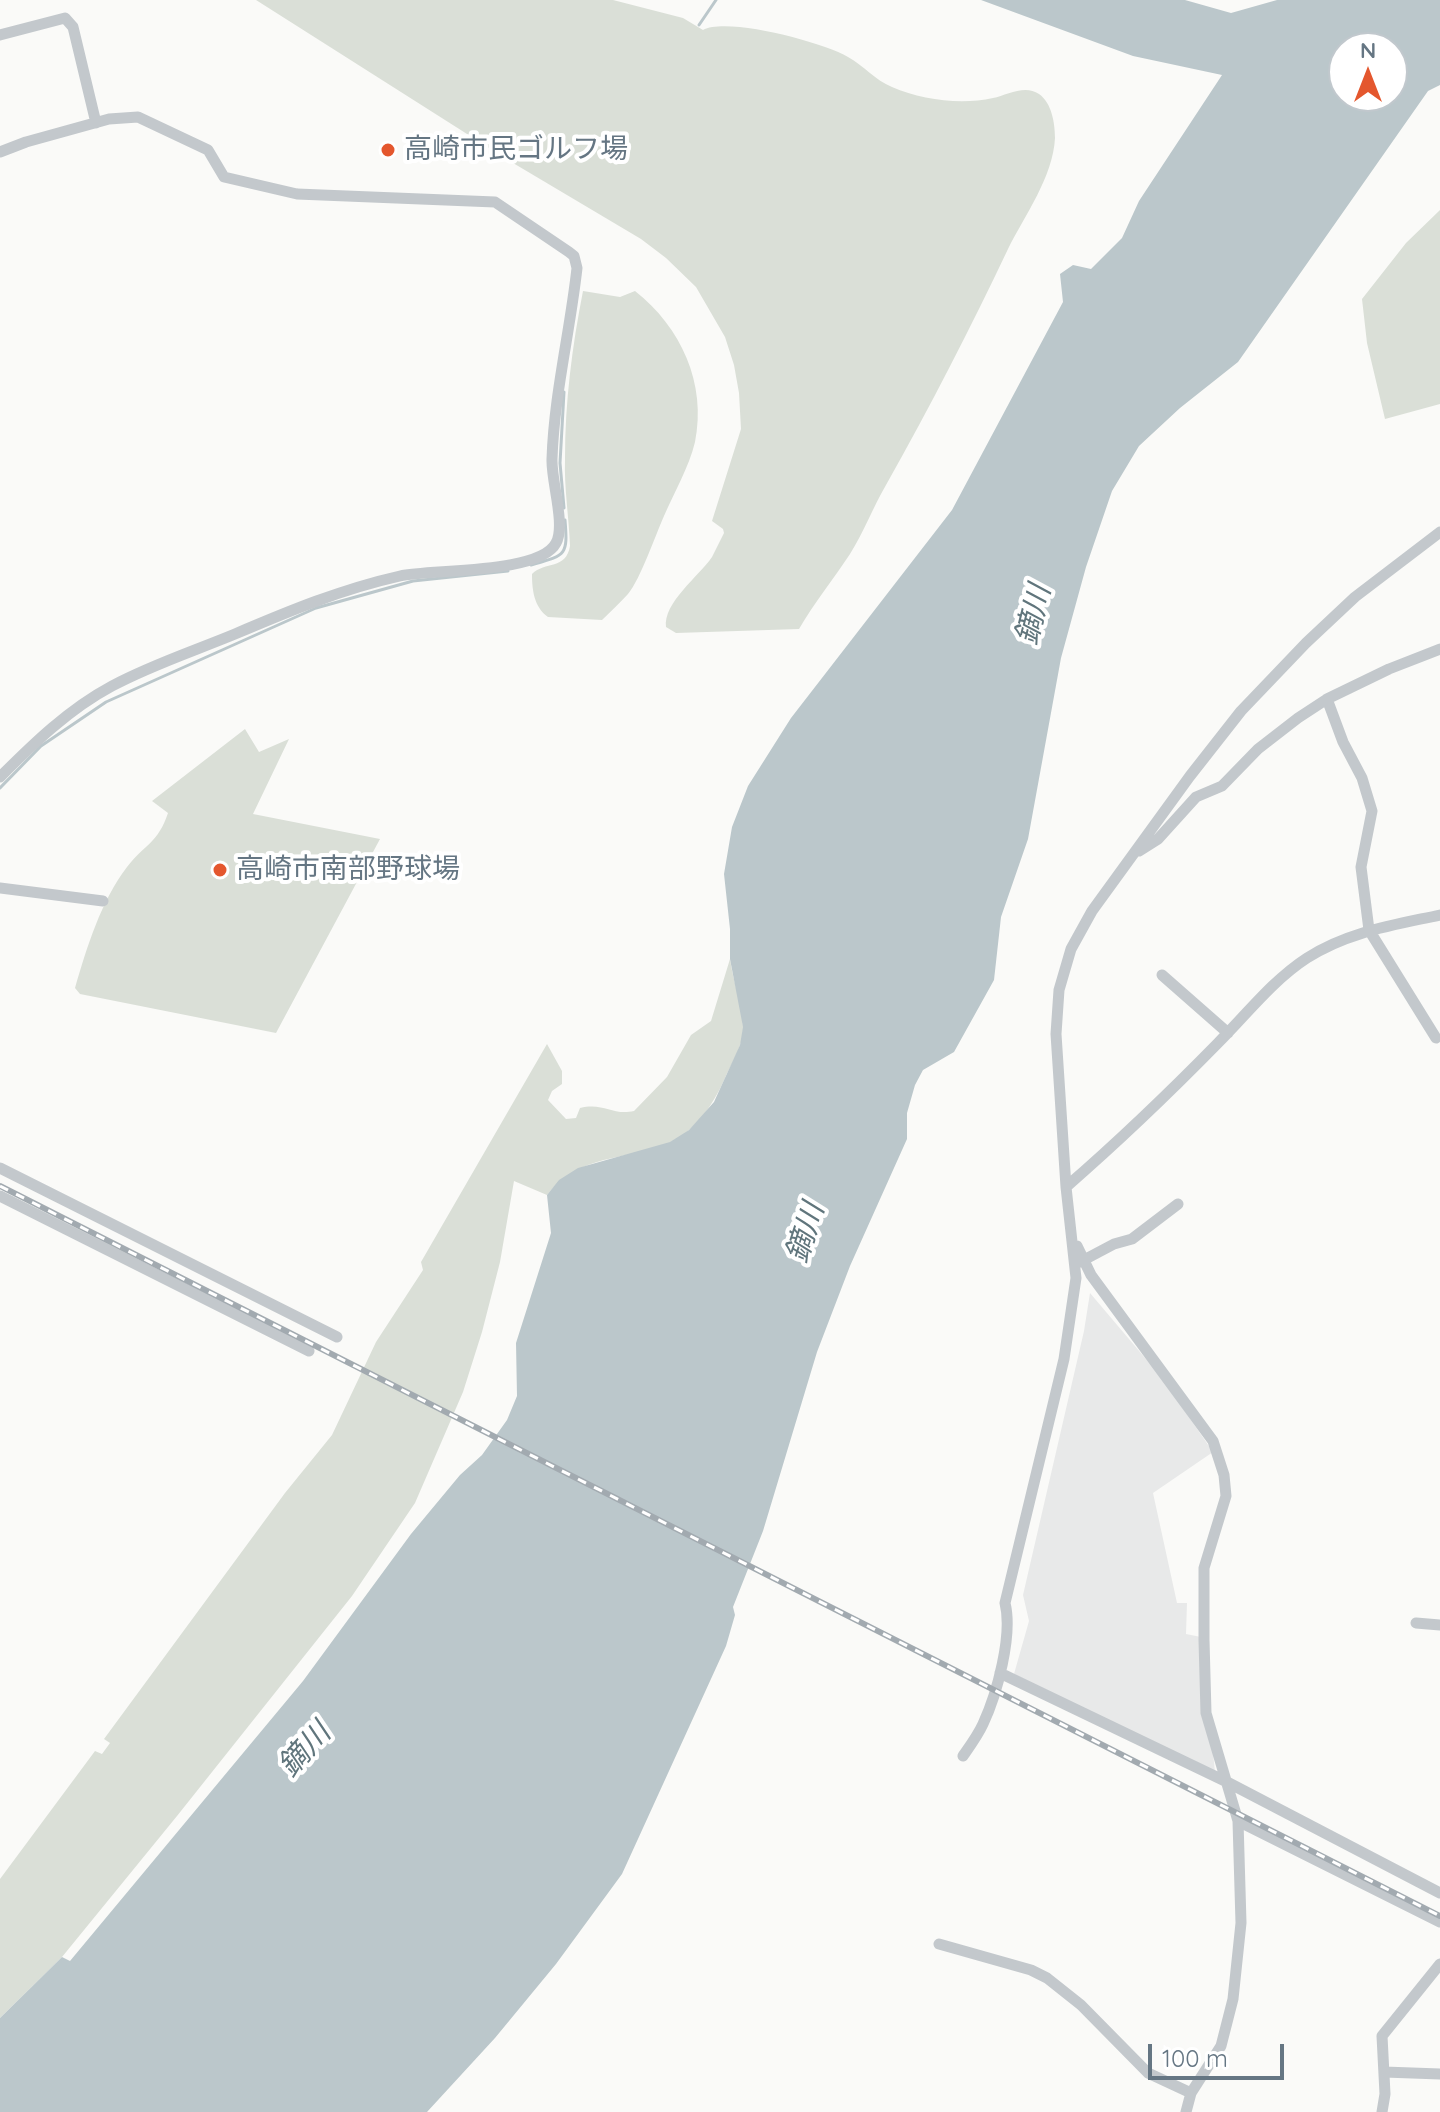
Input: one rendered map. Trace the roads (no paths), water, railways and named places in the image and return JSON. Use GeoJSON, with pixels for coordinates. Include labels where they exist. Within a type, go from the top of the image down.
{"type":"FeatureCollection","features":[{"type":"Feature","properties":{"kind":"street"},"geometry":{"type":"LineString","coordinates":[[0,35],[65,18],[73,27],[96,123]]}},
{"type":"Feature","properties":{"kind":"street"},"geometry":{"type":"LineString","coordinates":[[0,152],[109,119],[138,117],[211,152],[224,177],[297,194],[495,202],[574,256],[577,268],[561,367],[552,463],[559,531],[556,544],[537,557],[484,570],[402,576],[308,602],[109,688],[48,730],[0,777]]}},
{"type":"Feature","properties":{"kind":"street"},"geometry":{"type":"LineString","coordinates":[[963,1756],[983,1724],[1000,1673],[1009,1619],[1005,1603],[1064,1359],[1079,1262],[1066,1187],[1056,1034],[1062,974],[1071,949],[1092,911],[1190,776],[1252,700],[1355,597],[1440,532]]}},
{"type":"Feature","properties":{"kind":"street"},"geometry":{"type":"LineString","coordinates":[[1135,853],[1158,839],[1196,797],[1222,786],[1258,749],[1327,699],[1440,649]]}},
{"type":"Feature","properties":{"kind":"street"},"geometry":{"type":"LineString","coordinates":[[1327,699],[1343,742],[1362,778],[1372,811],[1361,867],[1369,930],[1436,1038]]}},
{"type":"Feature","properties":{"kind":"street"},"geometry":{"type":"LineString","coordinates":[[0,888],[103,901]]}},
{"type":"Feature","properties":{"kind":"street"},"geometry":{"type":"LineString","coordinates":[[1066,1187],[1129,1132],[1305,959],[1331,944],[1369,930],[1440,915]]}},
{"type":"Feature","properties":{"kind":"street"},"geometry":{"type":"LineString","coordinates":[[1162,975],[1228,1033]]}},
{"type":"Feature","properties":{"kind":"street"},"geometry":{"type":"LineString","coordinates":[[0,1168],[337,1337]]}},
{"type":"Feature","properties":{"kind":"street"},"geometry":{"type":"LineString","coordinates":[[0,1196],[309,1351]]}},
{"type":"Feature","properties":{"kind":"street"},"geometry":{"type":"LineString","coordinates":[[1079,1262],[1114,1244],[1132,1239],[1178,1204]]}},
{"type":"Feature","properties":{"kind":"street"},"geometry":{"type":"LineString","coordinates":[[1079,1262],[1213,1441],[1226,1496],[1204,1568],[1203,1636],[1206,1713],[1238,1821],[1241,1923],[1233,1999],[1221,2046],[1191,2093],[1186,2112]]}},
{"type":"Feature","properties":{"kind":"street"},"geometry":{"type":"LineString","coordinates":[[1416,1623],[1440,1625]]}},
{"type":"Feature","properties":{"kind":"street"},"geometry":{"type":"LineString","coordinates":[[1000,1673],[1227,1782],[1440,1893]]}},
{"type":"Feature","properties":{"kind":"street"},"geometry":{"type":"LineString","coordinates":[[1238,1821],[1440,1922]]}},
{"type":"Feature","properties":{"kind":"street"},"geometry":{"type":"LineString","coordinates":[[939,1944],[1047,1978],[1081,2005],[1148,2073],[1191,2093]]}},
{"type":"Feature","properties":{"kind":"street"},"geometry":{"type":"LineString","coordinates":[[1382,2112],[1382,2036],[1440,1964]]}},
{"type":"Feature","properties":{"kind":"street"},"geometry":{"type":"LineString","coordinates":[[1384,2072],[1440,2074]]}},
{"type":"Feature","properties":{"kind":"water","name":"鏑川"},"geometry":{"type":"Polygon","coordinates":[[[981,0],[1185,0],[1231,13],[1277,0],[1440,0],[1440,85],[1428,91],[1238,362],[1180,408],[1139,446],[1112,491],[1086,567],[1061,658],[1028,839],[1001,917],[994,980],[954,1052],[923,1070],[915,1085],[907,1113],[907,1139],[850,1266],[817,1352],[763,1531],[733,1607],[735,1615],[726,1646],[622,1874],[556,1964],[495,2038],[427,2112],[0,2112],[0,2018],[62,1957],[70,1961],[303,1681],[411,1534],[460,1475],[482,1455],[507,1420],[517,1396],[516,1343],[551,1233],[547,1195],[559,1180],[578,1168],[670,1142],[689,1130],[714,1102],[740,1045],[743,1027],[730,959],[724,874],[732,827],[748,786],[791,718],[952,510],[1063,302],[1060,274],[1073,265],[1091,269],[1122,238],[1139,201],[1222,75],[1133,56],[981,0]]]}},
{"type":"Feature","properties":{"kind":"waterway"},"geometry":{"type":"LineString","coordinates":[[699,25],[716,0]]}},
{"type":"Feature","properties":{"kind":"waterway"},"geometry":{"type":"LineString","coordinates":[[564,392],[560,463],[564,508]]}},
{"type":"Feature","properties":{"kind":"waterway"},"geometry":{"type":"LineString","coordinates":[[531,565],[552,559],[562,552],[566,541],[565,520]]}},
{"type":"Feature","properties":{"kind":"waterway"},"geometry":{"type":"LineString","coordinates":[[0,788],[41,746],[106,702],[316,608],[413,581],[508,571]]}},
{"type":"Feature","properties":{"kind":"railway"},"geometry":{"type":"LineString","coordinates":[[0,1186],[1440,1916]]}},
{"type":"Feature","properties":{"kind":"place","name":"高崎市民ゴルフ場"},"geometry":{"type":"Point","coordinates":[388,150]}},
{"type":"Feature","properties":{"kind":"place","name":"高崎市南部野球場"},"geometry":{"type":"Point","coordinates":[220,870]}}]}
